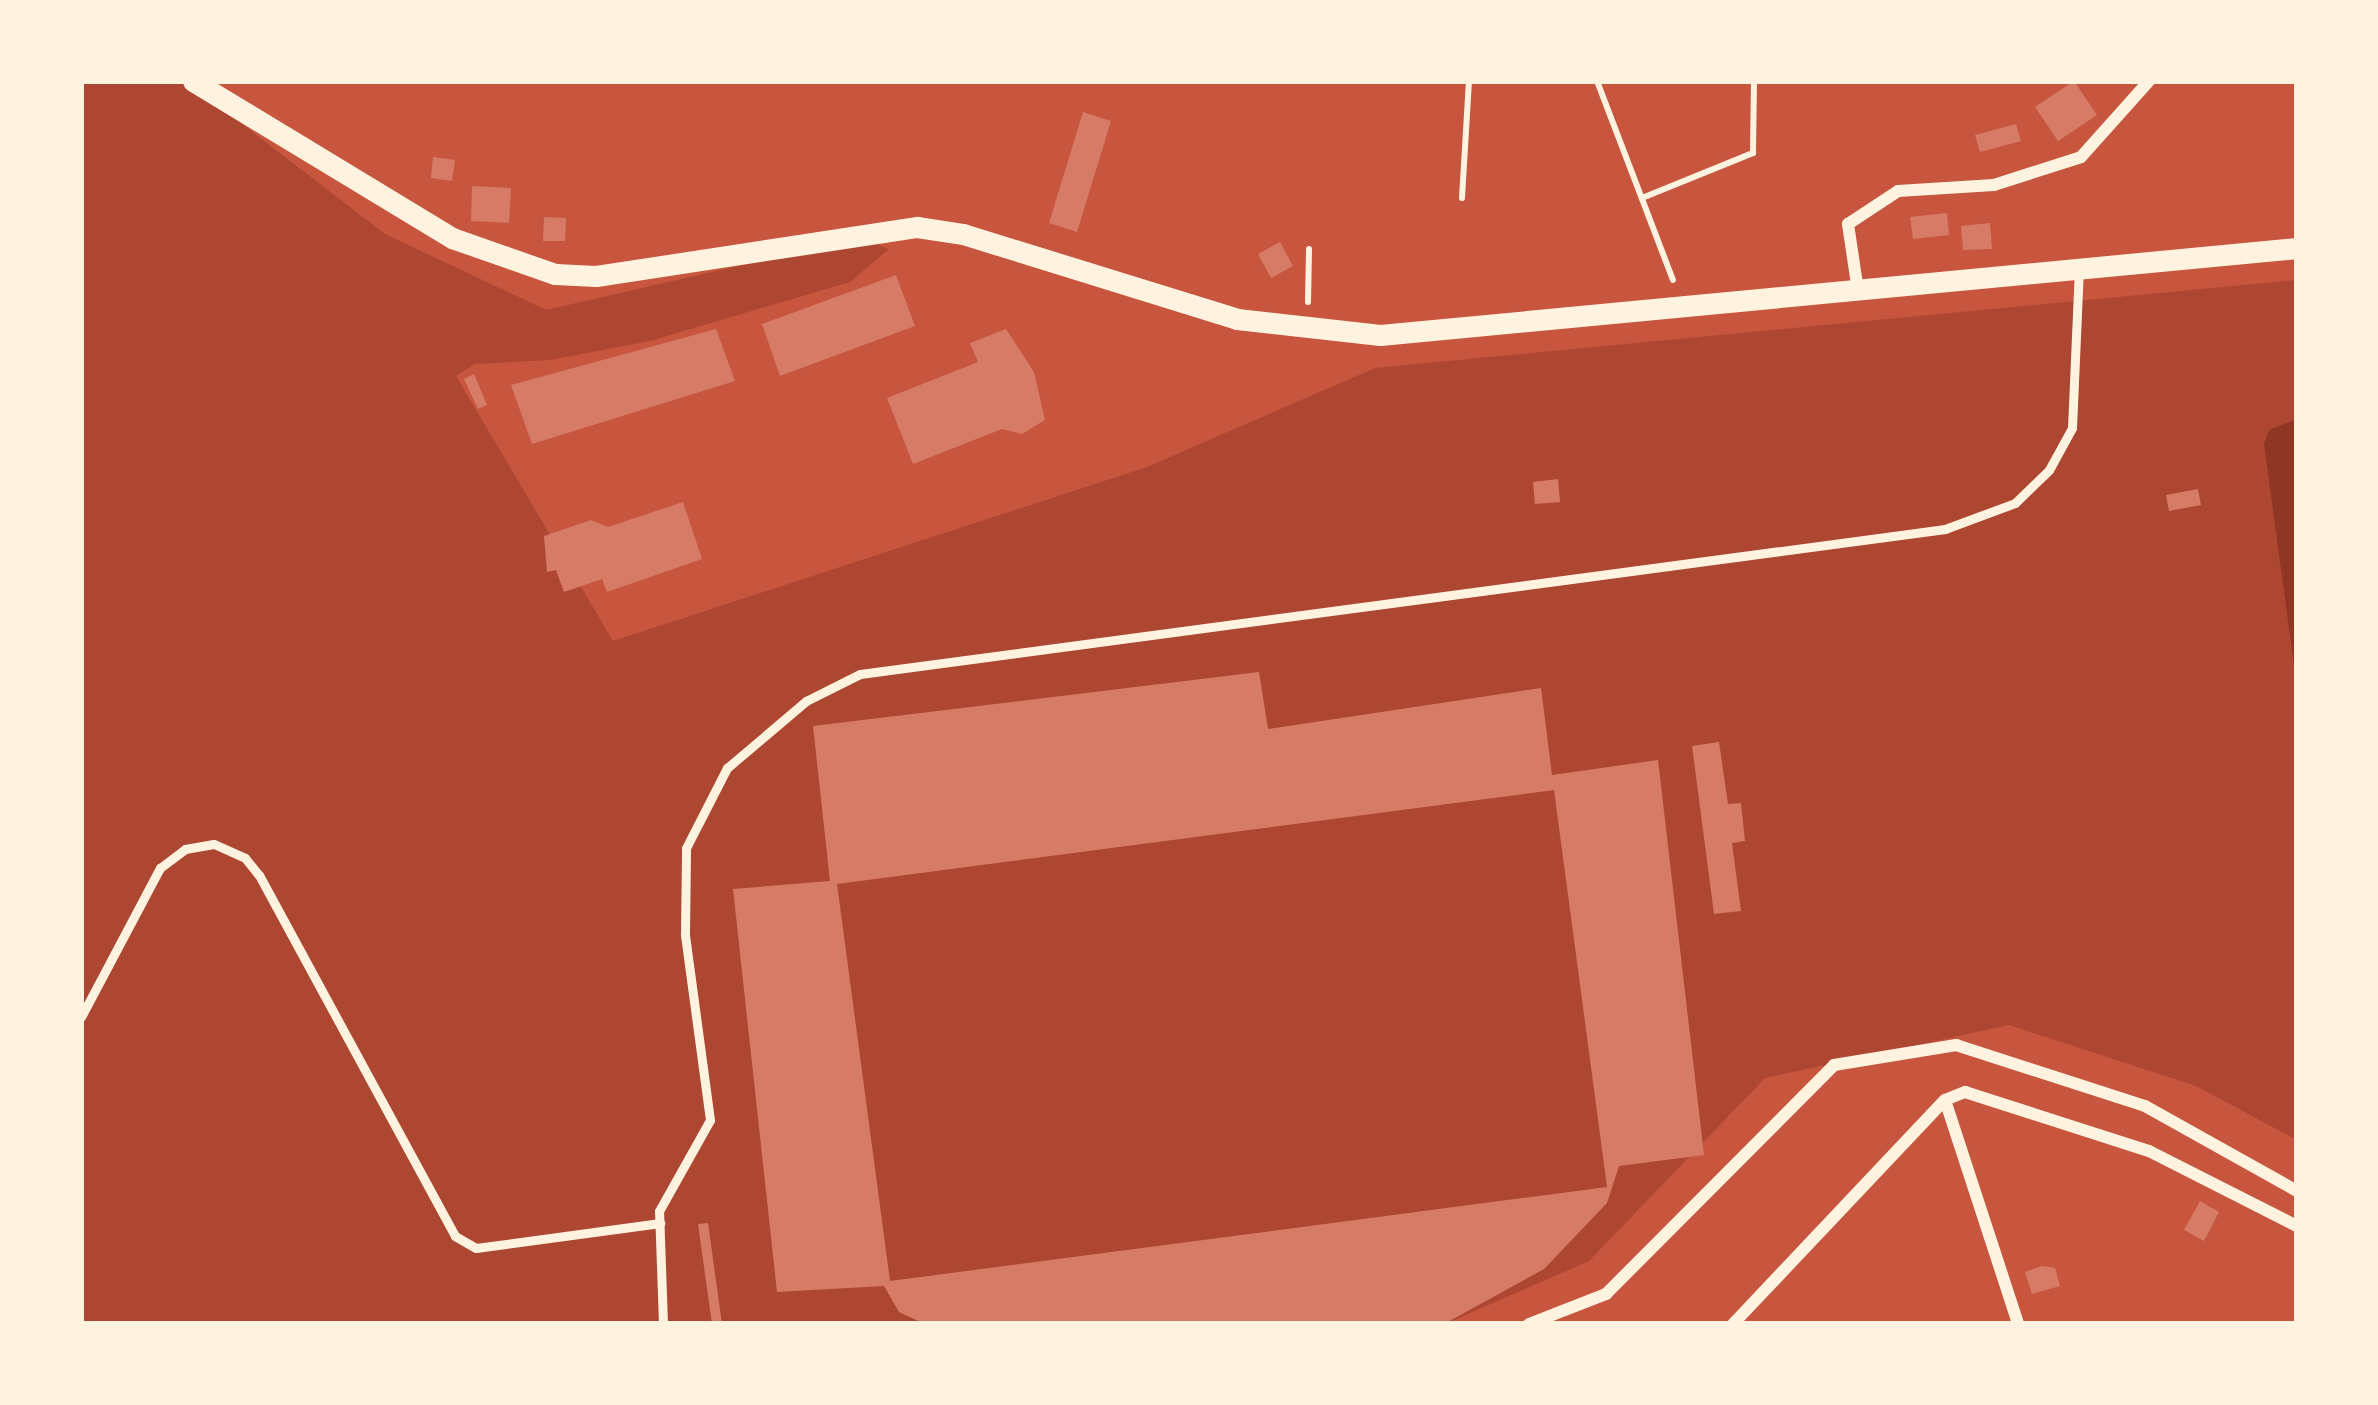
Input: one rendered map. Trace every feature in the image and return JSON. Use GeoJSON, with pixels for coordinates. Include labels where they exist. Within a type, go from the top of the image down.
{"type":"FeatureCollection","features":[{"type":"Feature","properties":{"kind":"street"},"geometry":{"type":"LineString","coordinates":[[193,81],[452,238],[555,274],[596,276],[917,227],[963,234],[1154,298],[1307,329],[1454,334],[2297,248]]}},
{"type":"Feature","properties":{"kind":"street"},"geometry":{"type":"LineString","coordinates":[[1858,292],[1848,224],[1898,191],[1994,185],[2081,157],[2150,81]]}},
{"type":"Feature","properties":{"kind":"street"},"geometry":{"type":"LineString","coordinates":[[1529,1324],[1606,1294],[1834,1065],[1957,1045],[2145,1106],[2297,1191]]}},
{"type":"Feature","properties":{"kind":"street"},"geometry":{"type":"LineString","coordinates":[[1735,1323],[1945,1100],[1965,1092],[2150,1151],[2297,1226]]}},
{"type":"Feature","properties":{"kind":"street"},"geometry":{"type":"LineString","coordinates":[[1945,1100],[2018,1324]]}},
{"type":"Feature","properties":{"kind":"lane"},"geometry":{"type":"LineString","coordinates":[[664,1324],[660,1223],[710,1120],[686,934],[686,848],[727,768],[806,701],[860,674],[1945,529],[2015,503],[2049,470],[2072,428],[2078,270]]}},
{"type":"Feature","properties":{"kind":"lane"},"geometry":{"type":"LineString","coordinates":[[81,1017],[160,868],[185,849],[214,844],[245,858],[259,875],[454,1236],[476,1248],[660,1223]]}},
{"type":"Feature","properties":{"kind":"path"},"geometry":{"type":"LineString","coordinates":[[1462,198],[1469,81]]}},
{"type":"Feature","properties":{"kind":"path"},"geometry":{"type":"LineString","coordinates":[[1597,81],[1684,310]]}},
{"type":"Feature","properties":{"kind":"path"},"geometry":{"type":"LineString","coordinates":[[1642,198],[1753,153],[1754,81]]}},
{"type":"Feature","properties":{"kind":"path"},"geometry":{"type":"LineString","coordinates":[[1307,329],[1309,249]]}},
{"type":"Feature","properties":{"kind":"shaded area"},"geometry":{"type":"Polygon","coordinates":[[[81,81],[186,81],[385,234],[546,310],[860,238],[889,249],[850,282],[650,341],[550,360],[475,364],[456,376],[613,641],[1147,467],[1375,368],[2297,280],[2297,1140],[2196,1086],[2009,1025],[1765,1078],[1589,1261],[1445,1324],[81,1324],[81,81]]]}},
{"type":"Feature","properties":{"kind":"shaded area"},"geometry":{"type":"Polygon","coordinates":[[[2297,419],[2297,687],[2264,444],[2269,430],[2297,419]]]}},
{"type":"Feature","properties":{"kind":"building"},"geometry":{"type":"Polygon","coordinates":[[[2074,81],[2097,115],[2058,141],[2035,107],[2074,81]]]}},
{"type":"Feature","properties":{"kind":"building"},"geometry":{"type":"Polygon","coordinates":[[[1083,112],[1111,121],[1077,232],[1049,223],[1083,112]]]}},
{"type":"Feature","properties":{"kind":"building"},"geometry":{"type":"Polygon","coordinates":[[[2016,124],[2021,141],[1980,152],[1975,135],[2016,124]]]}},
{"type":"Feature","properties":{"kind":"building"},"geometry":{"type":"Polygon","coordinates":[[[433,157],[455,160],[452,181],[431,178],[433,157]]]}},
{"type":"Feature","properties":{"kind":"building"},"geometry":{"type":"Polygon","coordinates":[[[472,186],[511,188],[509,223],[471,221],[472,186]]]}},
{"type":"Feature","properties":{"kind":"building"},"geometry":{"type":"Polygon","coordinates":[[[1947,213],[1949,235],[1913,239],[1910,217],[1947,213]]]}},
{"type":"Feature","properties":{"kind":"building"},"geometry":{"type":"Polygon","coordinates":[[[544,217],[566,218],[565,241],[543,241],[544,217]]]}},
{"type":"Feature","properties":{"kind":"building"},"geometry":{"type":"Polygon","coordinates":[[[1990,223],[1992,249],[1963,250],[1961,226],[1990,223]]]}},
{"type":"Feature","properties":{"kind":"building"},"geometry":{"type":"Polygon","coordinates":[[[1280,242],[1293,266],[1271,278],[1258,254],[1280,242]]]}},
{"type":"Feature","properties":{"kind":"building"},"geometry":{"type":"Polygon","coordinates":[[[896,275],[915,326],[780,376],[762,324],[896,275]]]}},
{"type":"Feature","properties":{"kind":"building"},"geometry":{"type":"Polygon","coordinates":[[[716,329],[735,381],[532,444],[511,385],[716,329]]]}},
{"type":"Feature","properties":{"kind":"building"},"geometry":{"type":"Polygon","coordinates":[[[1006,329],[1034,372],[1045,420],[1022,434],[1002,429],[913,464],[887,398],[978,362],[970,343],[1006,329]]]}},
{"type":"Feature","properties":{"kind":"building"},"geometry":{"type":"Polygon","coordinates":[[[474,374],[487,405],[478,409],[464,379],[474,374]]]}},
{"type":"Feature","properties":{"kind":"building"},"geometry":{"type":"Polygon","coordinates":[[[1558,479],[1560,502],[1535,504],[1533,482],[1558,479]]]}},
{"type":"Feature","properties":{"kind":"building"},"geometry":{"type":"Polygon","coordinates":[[[2198,489],[2201,505],[2169,511],[2166,495],[2198,489]]]}},
{"type":"Feature","properties":{"kind":"building"},"geometry":{"type":"Polygon","coordinates":[[[683,502],[702,559],[607,592],[602,579],[564,592],[556,570],[547,572],[544,536],[591,520],[608,527],[683,502]]]}},
{"type":"Feature","properties":{"kind":"building"},"geometry":{"type":"Polygon","coordinates":[[[1259,672],[1268,729],[1541,688],[1552,775],[1658,760],[1704,1155],[1619,1166],[1607,1203],[1544,1269],[1444,1324],[925,1324],[899,1312],[884,1286],[777,1292],[733,889],[830,881],[813,726],[1259,672]],[[1554,790],[837,884],[890,1281],[1607,1187],[1554,790]]]}},
{"type":"Feature","properties":{"kind":"building"},"geometry":{"type":"Polygon","coordinates":[[[1719,742],[1728,804],[1741,803],[1745,841],[1732,843],[1741,911],[1714,914],[1692,746],[1719,742]]]}},
{"type":"Feature","properties":{"kind":"building"},"geometry":{"type":"Polygon","coordinates":[[[2200,1201],[2219,1212],[2204,1241],[2184,1230],[2200,1201]]]}},
{"type":"Feature","properties":{"kind":"building"},"geometry":{"type":"Polygon","coordinates":[[[708,1223],[722,1324],[712,1324],[698,1224],[708,1223]]]}},
{"type":"Feature","properties":{"kind":"building"},"geometry":{"type":"Polygon","coordinates":[[[2042,1266],[2055,1268],[2060,1286],[2032,1294],[2025,1272],[2042,1266]]]}}]}
